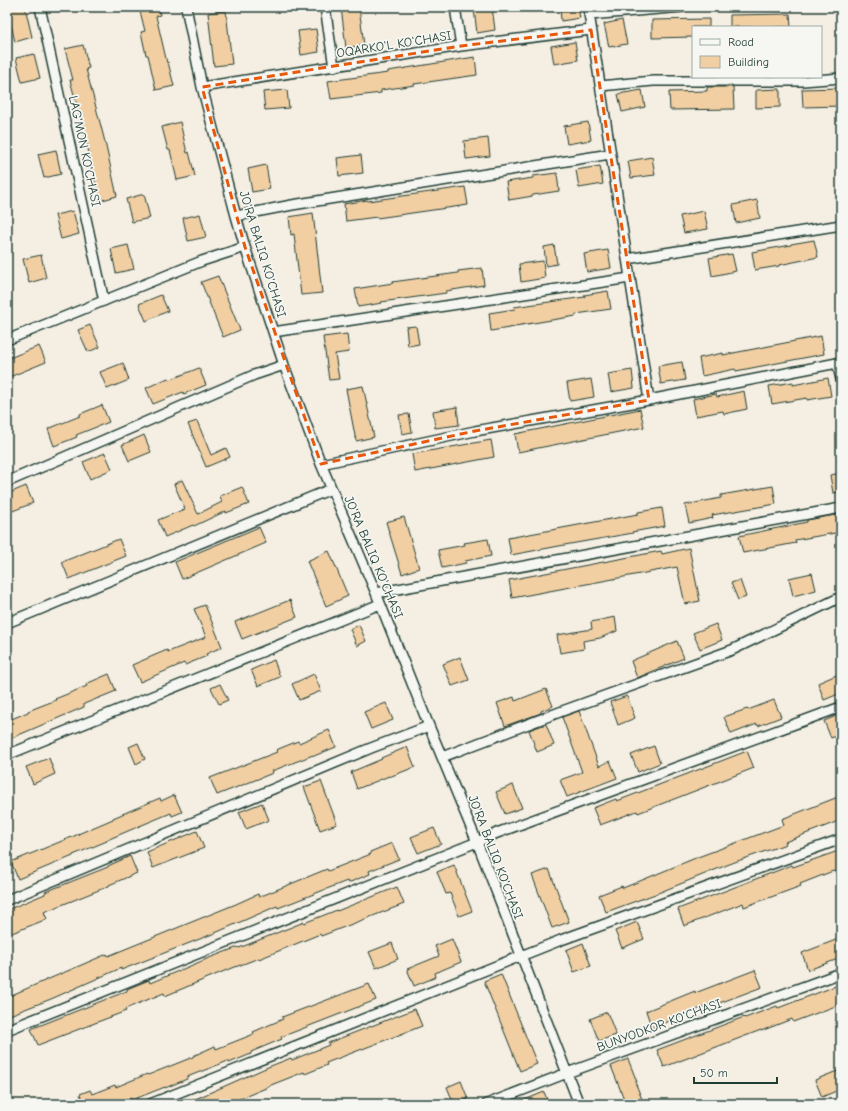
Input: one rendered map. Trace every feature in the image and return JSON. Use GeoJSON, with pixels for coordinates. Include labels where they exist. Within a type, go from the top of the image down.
{"type":"FeatureCollection","features":[{"type":"Feature","properties":{"kind":"street","name":"LAG'MON KO'CHASI"},"geometry":{"type":"LineString","coordinates":[[40,7],[104,301]]}},
{"type":"Feature","properties":{"kind":"street","name":"JO'RA BALIQ KO'CHASI"},"geometry":{"type":"LineString","coordinates":[[186,7],[202,88],[236,216],[284,365],[331,489],[376,593],[477,842],[579,1104]]}},
{"type":"Feature","properties":{"kind":"street"},"geometry":{"type":"LineString","coordinates":[[325,7],[334,67]]}},
{"type":"Feature","properties":{"kind":"street"},"geometry":{"type":"LineString","coordinates":[[455,7],[460,46]]}},
{"type":"Feature","properties":{"kind":"street"},"geometry":{"type":"LineString","coordinates":[[649,400],[588,11],[683,7]]}},
{"type":"Feature","properties":{"kind":"street","name":"OQARKO'L KO'CHASI"},"geometry":{"type":"LineString","coordinates":[[202,88],[460,46],[591,30]]}},
{"type":"Feature","properties":{"kind":"street"},"geometry":{"type":"LineString","coordinates":[[600,86],[652,81],[803,81],[841,78]]}},
{"type":"Feature","properties":{"kind":"street"},"geometry":{"type":"LineString","coordinates":[[236,216],[300,204],[610,154]]}},
{"type":"Feature","properties":{"kind":"street"},"geometry":{"type":"LineString","coordinates":[[627,259],[841,225]]}},
{"type":"Feature","properties":{"kind":"street"},"geometry":{"type":"LineString","coordinates":[[7,340],[202,261],[245,247]]}},
{"type":"Feature","properties":{"kind":"street"},"geometry":{"type":"LineString","coordinates":[[273,332],[630,278]]}},
{"type":"Feature","properties":{"kind":"street"},"geometry":{"type":"LineString","coordinates":[[321,464],[475,431],[649,400],[837,363],[841,379]]}},
{"type":"Feature","properties":{"kind":"street"},"geometry":{"type":"LineString","coordinates":[[7,482],[254,375],[284,365]]}},
{"type":"Feature","properties":{"kind":"street"},"geometry":{"type":"LineString","coordinates":[[7,623],[331,489]]}},
{"type":"Feature","properties":{"kind":"street"},"geometry":{"type":"LineString","coordinates":[[376,593],[841,508]]}},
{"type":"Feature","properties":{"kind":"street"},"geometry":{"type":"LineString","coordinates":[[442,756],[732,650],[841,597]]}},
{"type":"Feature","properties":{"kind":"street"},"geometry":{"type":"LineString","coordinates":[[7,755],[380,604]]}},
{"type":"Feature","properties":{"kind":"street"},"geometry":{"type":"LineString","coordinates":[[7,1030],[512,828],[841,706]]}},
{"type":"Feature","properties":{"kind":"street"},"geometry":{"type":"LineString","coordinates":[[7,900],[371,748],[429,726]]}},
{"type":"Feature","properties":{"kind":"street"},"geometry":{"type":"LineString","coordinates":[[150,1104],[561,940],[841,839]]}},
{"type":"Feature","properties":{"kind":"street","name":"BUNYODKOR KO'CHASI"},"geometry":{"type":"LineString","coordinates":[[487,1104],[567,1072],[841,973]]}},
{"type":"Feature","properties":{"kind":"highlighted area"},"geometry":{"type":"Polygon","coordinates":[[[591,30],[649,400],[475,431],[321,464],[245,247],[202,87],[461,46],[591,30]]]}},
{"type":"Feature","properties":{"kind":"building"},"geometry":{"type":"Polygon","coordinates":[[[7,7],[25,7],[32,37],[15,42],[7,7]]]}},
{"type":"Feature","properties":{"kind":"building"},"geometry":{"type":"Polygon","coordinates":[[[139,7],[158,7],[160,15],[156,16],[174,86],[156,90],[141,32],[145,31],[139,7]]]}},
{"type":"Feature","properties":{"kind":"building"},"geometry":{"type":"Polygon","coordinates":[[[341,7],[359,7],[364,45],[346,48],[341,7]]]}},
{"type":"Feature","properties":{"kind":"building"},"geometry":{"type":"Polygon","coordinates":[[[492,7],[495,30],[477,33],[474,9],[492,7]]]}},
{"type":"Feature","properties":{"kind":"building"},"geometry":{"type":"Polygon","coordinates":[[[560,7],[578,7],[580,18],[561,21],[560,7]]]}},
{"type":"Feature","properties":{"kind":"building"},"geometry":{"type":"Polygon","coordinates":[[[226,11],[232,64],[214,66],[208,13],[226,11]]]}},
{"type":"Feature","properties":{"kind":"building"},"geometry":{"type":"Polygon","coordinates":[[[790,14],[791,26],[730,26],[730,15],[790,14]]]}},
{"type":"Feature","properties":{"kind":"building"},"geometry":{"type":"Polygon","coordinates":[[[709,19],[709,26],[692,26],[692,37],[652,38],[652,20],[709,19]]]}},
{"type":"Feature","properties":{"kind":"building"},"geometry":{"type":"Polygon","coordinates":[[[622,20],[627,44],[609,47],[604,24],[622,20]]]}},
{"type":"Feature","properties":{"kind":"building"},"geometry":{"type":"Polygon","coordinates":[[[316,29],[319,52],[301,55],[298,31],[316,29]]]}},
{"type":"Feature","properties":{"kind":"building"},"geometry":{"type":"Polygon","coordinates":[[[575,42],[578,60],[554,64],[551,46],[575,42]]]}},
{"type":"Feature","properties":{"kind":"building"},"geometry":{"type":"Polygon","coordinates":[[[83,45],[89,68],[86,69],[117,196],[99,201],[85,135],[70,80],[73,80],[65,49],[83,45]]]}},
{"type":"Feature","properties":{"kind":"building"},"geometry":{"type":"Polygon","coordinates":[[[34,54],[40,78],[22,82],[16,58],[34,54]]]}},
{"type":"Feature","properties":{"kind":"building"},"geometry":{"type":"Polygon","coordinates":[[[475,57],[477,75],[381,90],[381,93],[331,99],[328,81],[388,73],[388,71],[475,57]]]}},
{"type":"Feature","properties":{"kind":"building"},"geometry":{"type":"Polygon","coordinates":[[[707,87],[733,87],[734,109],[670,110],[669,92],[707,91],[707,87]]]}},
{"type":"Feature","properties":{"kind":"building"},"geometry":{"type":"Polygon","coordinates":[[[841,88],[841,106],[803,107],[802,89],[841,88]]]}},
{"type":"Feature","properties":{"kind":"building"},"geometry":{"type":"Polygon","coordinates":[[[780,89],[780,107],[756,108],[756,90],[780,89]]]}},
{"type":"Feature","properties":{"kind":"building"},"geometry":{"type":"Polygon","coordinates":[[[287,90],[289,108],[265,110],[263,92],[287,90]]]}},
{"type":"Feature","properties":{"kind":"building"},"geometry":{"type":"Polygon","coordinates":[[[642,90],[645,107],[622,112],[618,94],[642,90]]]}},
{"type":"Feature","properties":{"kind":"building"},"geometry":{"type":"Polygon","coordinates":[[[180,122],[187,153],[189,152],[195,176],[177,180],[170,150],[168,150],[162,127],[180,122]]]}},
{"type":"Feature","properties":{"kind":"building"},"geometry":{"type":"Polygon","coordinates":[[[588,122],[591,140],[567,144],[564,126],[588,122]]]}},
{"type":"Feature","properties":{"kind":"building"},"geometry":{"type":"Polygon","coordinates":[[[488,138],[490,156],[466,159],[464,141],[488,138]]]}},
{"type":"Feature","properties":{"kind":"building"},"geometry":{"type":"Polygon","coordinates":[[[56,150],[61,174],[44,178],[38,154],[56,150]]]}},
{"type":"Feature","properties":{"kind":"building"},"geometry":{"type":"Polygon","coordinates":[[[361,155],[363,173],[339,176],[337,158],[361,155]]]}},
{"type":"Feature","properties":{"kind":"building"},"geometry":{"type":"Polygon","coordinates":[[[652,157],[655,175],[631,178],[628,161],[652,157]]]}},
{"type":"Feature","properties":{"kind":"building"},"geometry":{"type":"Polygon","coordinates":[[[266,165],[270,189],[252,192],[248,169],[266,165]]]}},
{"type":"Feature","properties":{"kind":"building"},"geometry":{"type":"Polygon","coordinates":[[[600,166],[603,184],[579,188],[576,170],[600,166]]]}},
{"type":"Feature","properties":{"kind":"building"},"geometry":{"type":"Polygon","coordinates":[[[557,173],[559,191],[509,200],[506,182],[533,178],[533,176],[557,173]]]}},
{"type":"Feature","properties":{"kind":"building"},"geometry":{"type":"Polygon","coordinates":[[[465,187],[468,205],[346,221],[344,204],[465,187]]]}},
{"type":"Feature","properties":{"kind":"building"},"geometry":{"type":"Polygon","coordinates":[[[144,194],[150,218],[132,222],[126,199],[144,194]]]}},
{"type":"Feature","properties":{"kind":"building"},"geometry":{"type":"Polygon","coordinates":[[[757,200],[760,218],[736,223],[733,205],[757,200]]]}},
{"type":"Feature","properties":{"kind":"building"},"geometry":{"type":"Polygon","coordinates":[[[73,211],[79,234],[61,239],[55,215],[73,211]]]}},
{"type":"Feature","properties":{"kind":"building"},"geometry":{"type":"Polygon","coordinates":[[[704,211],[708,229],[684,233],[680,216],[704,211]]]}},
{"type":"Feature","properties":{"kind":"building"},"geometry":{"type":"Polygon","coordinates":[[[313,213],[322,293],[301,295],[294,234],[291,235],[289,217],[313,213]]]}},
{"type":"Feature","properties":{"kind":"building"},"geometry":{"type":"Polygon","coordinates":[[[200,214],[206,237],[188,241],[183,218],[200,214]]]}},
{"type":"Feature","properties":{"kind":"building"},"geometry":{"type":"Polygon","coordinates":[[[814,240],[818,257],[755,270],[752,252],[814,240]]]}},
{"type":"Feature","properties":{"kind":"building"},"geometry":{"type":"Polygon","coordinates":[[[128,245],[134,269],[116,273],[111,249],[128,245]]]}},
{"type":"Feature","properties":{"kind":"building"},"geometry":{"type":"Polygon","coordinates":[[[554,245],[557,264],[546,266],[544,247],[554,245]]]}},
{"type":"Feature","properties":{"kind":"building"},"geometry":{"type":"Polygon","coordinates":[[[608,250],[611,268],[587,272],[584,254],[608,250]]]}},
{"type":"Feature","properties":{"kind":"building"},"geometry":{"type":"Polygon","coordinates":[[[732,254],[736,271],[712,276],[709,258],[732,254]]]}},
{"type":"Feature","properties":{"kind":"building"},"geometry":{"type":"Polygon","coordinates":[[[41,255],[46,278],[29,283],[23,259],[41,255]]]}},
{"type":"Feature","properties":{"kind":"building"},"geometry":{"type":"Polygon","coordinates":[[[543,261],[545,278],[521,282],[519,264],[543,261]]]}},
{"type":"Feature","properties":{"kind":"building"},"geometry":{"type":"Polygon","coordinates":[[[482,268],[484,285],[446,291],[446,293],[381,302],[382,303],[358,307],[355,289],[482,268]]]}},
{"type":"Feature","properties":{"kind":"building"},"geometry":{"type":"Polygon","coordinates":[[[218,276],[240,330],[223,337],[201,282],[218,276]]]}},
{"type":"Feature","properties":{"kind":"building"},"geometry":{"type":"Polygon","coordinates":[[[608,291],[611,309],[576,314],[576,316],[491,331],[489,313],[515,309],[514,307],[585,297],[584,295],[608,291]]]}},
{"type":"Feature","properties":{"kind":"building"},"geometry":{"type":"Polygon","coordinates":[[[161,295],[168,311],[146,321],[139,304],[161,295]]]}},
{"type":"Feature","properties":{"kind":"building"},"geometry":{"type":"Polygon","coordinates":[[[90,325],[100,347],[88,352],[78,330],[90,325]]]}},
{"type":"Feature","properties":{"kind":"building"},"geometry":{"type":"Polygon","coordinates":[[[416,326],[419,344],[408,346],[406,327],[416,326]]]}},
{"type":"Feature","properties":{"kind":"building"},"geometry":{"type":"Polygon","coordinates":[[[347,334],[349,352],[335,354],[339,379],[329,380],[323,337],[347,334]]]}},
{"type":"Feature","properties":{"kind":"building"},"geometry":{"type":"Polygon","coordinates":[[[821,336],[824,354],[702,376],[699,358],[723,353],[723,355],[821,336]]]}},
{"type":"Feature","properties":{"kind":"building"},"geometry":{"type":"Polygon","coordinates":[[[39,346],[46,362],[7,378],[7,359],[39,346]]]}},
{"type":"Feature","properties":{"kind":"building"},"geometry":{"type":"Polygon","coordinates":[[[682,362],[685,380],[661,384],[658,366],[682,362]]]}},
{"type":"Feature","properties":{"kind":"building"},"geometry":{"type":"Polygon","coordinates":[[[123,363],[129,380],[107,389],[100,372],[123,363]]]}},
{"type":"Feature","properties":{"kind":"building"},"geometry":{"type":"Polygon","coordinates":[[[199,368],[206,385],[153,404],[146,388],[168,378],[169,380],[199,368]]]}},
{"type":"Feature","properties":{"kind":"building"},"geometry":{"type":"Polygon","coordinates":[[[632,370],[634,388],[611,392],[608,374],[632,370]]]}},
{"type":"Feature","properties":{"kind":"building"},"geometry":{"type":"Polygon","coordinates":[[[828,378],[831,396],[807,400],[807,398],[772,404],[769,386],[793,382],[793,385],[828,378]]]}},
{"type":"Feature","properties":{"kind":"building"},"geometry":{"type":"Polygon","coordinates":[[[591,379],[594,397],[570,401],[567,383],[591,379]]]}},
{"type":"Feature","properties":{"kind":"building"},"geometry":{"type":"Polygon","coordinates":[[[363,386],[374,437],[356,441],[346,389],[363,386]]]}},
{"type":"Feature","properties":{"kind":"building"},"geometry":{"type":"Polygon","coordinates":[[[744,391],[747,409],[724,414],[723,411],[696,416],[693,399],[716,394],[717,397],[744,391]]]}},
{"type":"Feature","properties":{"kind":"building"},"geometry":{"type":"Polygon","coordinates":[[[102,405],[109,422],[76,435],[77,437],[54,446],[48,429],[102,405]]]}},
{"type":"Feature","properties":{"kind":"building"},"geometry":{"type":"Polygon","coordinates":[[[457,407],[459,425],[435,428],[433,411],[457,407]]]}},
{"type":"Feature","properties":{"kind":"building"},"geometry":{"type":"Polygon","coordinates":[[[640,409],[644,427],[518,452],[515,434],[640,409]]]}},
{"type":"Feature","properties":{"kind":"building"},"geometry":{"type":"Polygon","coordinates":[[[409,414],[412,432],[402,434],[399,415],[409,414]]]}},
{"type":"Feature","properties":{"kind":"building"},"geometry":{"type":"Polygon","coordinates":[[[197,421],[211,455],[226,448],[230,457],[206,467],[188,424],[197,421]]]}},
{"type":"Feature","properties":{"kind":"building"},"geometry":{"type":"Polygon","coordinates":[[[144,435],[151,452],[129,461],[122,445],[144,435]]]}},
{"type":"Feature","properties":{"kind":"building"},"geometry":{"type":"Polygon","coordinates":[[[491,440],[494,457],[415,472],[412,454],[491,440]]]}},
{"type":"Feature","properties":{"kind":"building"},"geometry":{"type":"Polygon","coordinates":[[[105,453],[112,469],[90,479],[83,462],[105,453]]]}},
{"type":"Feature","properties":{"kind":"building"},"geometry":{"type":"Polygon","coordinates":[[[841,473],[841,492],[833,493],[830,475],[841,473]]]}},
{"type":"Feature","properties":{"kind":"building"},"geometry":{"type":"Polygon","coordinates":[[[182,480],[198,514],[222,502],[220,496],[242,487],[249,504],[226,513],[226,511],[194,526],[193,525],[165,537],[158,520],[185,509],[174,484],[182,480]]]}},
{"type":"Feature","properties":{"kind":"building"},"geometry":{"type":"Polygon","coordinates":[[[26,486],[33,503],[10,512],[7,503],[7,494],[26,486]]]}},
{"type":"Feature","properties":{"kind":"building"},"geometry":{"type":"Polygon","coordinates":[[[773,486],[776,504],[712,515],[713,518],[689,523],[685,505],[721,498],[721,495],[773,486]]]}},
{"type":"Feature","properties":{"kind":"building"},"geometry":{"type":"Polygon","coordinates":[[[662,508],[665,526],[511,555],[508,538],[638,514],[638,512],[662,508]]]}},
{"type":"Feature","properties":{"kind":"building"},"geometry":{"type":"Polygon","coordinates":[[[841,514],[841,532],[795,540],[796,543],[743,553],[739,536],[807,522],[807,520],[841,514]]]}},
{"type":"Feature","properties":{"kind":"building"},"geometry":{"type":"Polygon","coordinates":[[[404,517],[419,568],[402,574],[386,522],[404,517]]]}},
{"type":"Feature","properties":{"kind":"building"},"geometry":{"type":"Polygon","coordinates":[[[259,527],[266,543],[182,579],[175,562],[259,527]]]}},
{"type":"Feature","properties":{"kind":"building"},"geometry":{"type":"Polygon","coordinates":[[[119,539],[126,556],[69,579],[62,562],[119,539]]]}},
{"type":"Feature","properties":{"kind":"building"},"geometry":{"type":"Polygon","coordinates":[[[488,539],[491,556],[465,561],[466,563],[442,568],[438,550],[465,545],[464,543],[488,539]]]}},
{"type":"Feature","properties":{"kind":"building"},"geometry":{"type":"Polygon","coordinates":[[[689,548],[700,601],[685,604],[677,567],[512,598],[509,580],[661,551],[662,554],[689,548]]]}},
{"type":"Feature","properties":{"kind":"building"},"geometry":{"type":"Polygon","coordinates":[[[329,551],[348,596],[326,606],[307,561],[329,551]]]}},
{"type":"Feature","properties":{"kind":"building"},"geometry":{"type":"Polygon","coordinates":[[[812,573],[816,590],[793,596],[789,578],[812,573]]]}},
{"type":"Feature","properties":{"kind":"building"},"geometry":{"type":"Polygon","coordinates":[[[740,580],[746,597],[738,600],[731,583],[740,580]]]}},
{"type":"Feature","properties":{"kind":"building"},"geometry":{"type":"Polygon","coordinates":[[[290,600],[297,617],[242,639],[235,622],[290,600]]]}},
{"type":"Feature","properties":{"kind":"building"},"geometry":{"type":"Polygon","coordinates":[[[205,605],[222,647],[206,654],[207,656],[185,665],[184,663],[140,682],[132,665],[167,650],[168,652],[206,637],[194,609],[205,605]]]}},
{"type":"Feature","properties":{"kind":"building"},"geometry":{"type":"Polygon","coordinates":[[[615,617],[617,631],[600,638],[583,641],[584,649],[560,653],[557,635],[592,629],[591,622],[615,617]]]}},
{"type":"Feature","properties":{"kind":"building"},"geometry":{"type":"Polygon","coordinates":[[[716,624],[722,640],[700,649],[693,633],[716,624]]]}},
{"type":"Feature","properties":{"kind":"building"},"geometry":{"type":"Polygon","coordinates":[[[359,625],[366,641],[357,646],[350,629],[359,625]]]}},
{"type":"Feature","properties":{"kind":"building"},"geometry":{"type":"Polygon","coordinates":[[[677,641],[684,658],[637,678],[631,661],[677,641]]]}},
{"type":"Feature","properties":{"kind":"building"},"geometry":{"type":"Polygon","coordinates":[[[460,657],[469,680],[452,686],[443,664],[460,657]]]}},
{"type":"Feature","properties":{"kind":"building"},"geometry":{"type":"Polygon","coordinates":[[[274,660],[280,677],[258,686],[251,670],[274,660]]]}},
{"type":"Feature","properties":{"kind":"building"},"geometry":{"type":"Polygon","coordinates":[[[841,673],[841,693],[824,700],[818,683],[841,673]]]}},
{"type":"Feature","properties":{"kind":"building"},"geometry":{"type":"Polygon","coordinates":[[[109,674],[116,691],[84,704],[84,707],[7,740],[7,721],[87,686],[86,684],[109,674]]]}},
{"type":"Feature","properties":{"kind":"building"},"geometry":{"type":"Polygon","coordinates":[[[314,674],[321,691],[299,700],[292,684],[314,674]]]}},
{"type":"Feature","properties":{"kind":"building"},"geometry":{"type":"Polygon","coordinates":[[[220,684],[228,700],[219,704],[211,688],[220,684]]]}},
{"type":"Feature","properties":{"kind":"building"},"geometry":{"type":"Polygon","coordinates":[[[546,689],[553,706],[541,711],[541,713],[505,726],[497,703],[514,697],[515,701],[546,689]]]}},
{"type":"Feature","properties":{"kind":"building"},"geometry":{"type":"Polygon","coordinates":[[[627,696],[635,718],[618,725],[610,702],[627,696]]]}},
{"type":"Feature","properties":{"kind":"building"},"geometry":{"type":"Polygon","coordinates":[[[774,700],[781,717],[731,734],[724,717],[774,700]]]}},
{"type":"Feature","properties":{"kind":"building"},"geometry":{"type":"Polygon","coordinates":[[[386,703],[393,720],[371,729],[364,712],[386,703]]]}},
{"type":"Feature","properties":{"kind":"building"},"geometry":{"type":"Polygon","coordinates":[[[579,711],[599,766],[610,761],[617,778],[567,797],[560,780],[582,772],[562,717],[579,711]]]}},
{"type":"Feature","properties":{"kind":"building"},"geometry":{"type":"Polygon","coordinates":[[[841,714],[841,734],[831,738],[824,721],[841,714]]]}},
{"type":"Feature","properties":{"kind":"building"},"geometry":{"type":"Polygon","coordinates":[[[546,724],[554,745],[537,752],[529,730],[546,724]]]}},
{"type":"Feature","properties":{"kind":"building"},"geometry":{"type":"Polygon","coordinates":[[[329,730],[336,747],[272,771],[273,773],[217,795],[210,778],[277,752],[276,750],[298,741],[299,743],[329,730]]]}},
{"type":"Feature","properties":{"kind":"building"},"geometry":{"type":"Polygon","coordinates":[[[138,743],[145,759],[136,764],[129,747],[138,743]]]}},
{"type":"Feature","properties":{"kind":"building"},"geometry":{"type":"Polygon","coordinates":[[[654,746],[660,763],[638,772],[631,755],[654,746]]]}},
{"type":"Feature","properties":{"kind":"building"},"geometry":{"type":"Polygon","coordinates":[[[407,747],[415,767],[357,789],[351,772],[407,747]]]}},
{"type":"Feature","properties":{"kind":"building"},"geometry":{"type":"Polygon","coordinates":[[[747,751],[754,768],[638,813],[637,811],[600,825],[593,808],[616,799],[617,801],[747,751]]]}},
{"type":"Feature","properties":{"kind":"building"},"geometry":{"type":"Polygon","coordinates":[[[49,758],[55,774],[33,784],[26,767],[49,758]]]}},
{"type":"Feature","properties":{"kind":"building"},"geometry":{"type":"Polygon","coordinates":[[[321,781],[337,824],[320,830],[304,787],[321,781]]]}},
{"type":"Feature","properties":{"kind":"building"},"geometry":{"type":"Polygon","coordinates":[[[513,785],[522,808],[505,814],[496,792],[513,785]]]}},
{"type":"Feature","properties":{"kind":"building"},"geometry":{"type":"Polygon","coordinates":[[[174,795],[182,812],[172,816],[171,813],[18,879],[11,862],[160,798],[161,801],[174,795]]]}},
{"type":"Feature","properties":{"kind":"building"},"geometry":{"type":"Polygon","coordinates":[[[838,797],[841,806],[841,820],[785,842],[786,844],[732,863],[606,912],[599,895],[622,886],[623,888],[698,857],[784,825],[782,819],[838,797]]]}},
{"type":"Feature","properties":{"kind":"building"},"geometry":{"type":"Polygon","coordinates":[[[262,803],[269,820],[246,829],[239,812],[262,803]]]}},
{"type":"Feature","properties":{"kind":"building"},"geometry":{"type":"Polygon","coordinates":[[[434,828],[441,844],[418,853],[411,837],[434,828]]]}},
{"type":"Feature","properties":{"kind":"building"},"geometry":{"type":"Polygon","coordinates":[[[197,831],[204,848],[153,868],[147,852],[197,831]]]}},
{"type":"Feature","properties":{"kind":"building"},"geometry":{"type":"Polygon","coordinates":[[[392,843],[399,859],[369,871],[370,874],[348,883],[347,881],[278,908],[277,906],[215,933],[121,970],[121,968],[51,999],[7,1016],[7,997],[107,954],[108,956],[258,894],[259,897],[327,869],[328,871],[371,854],[370,852],[392,843]]]}},
{"type":"Feature","properties":{"kind":"building"},"geometry":{"type":"Polygon","coordinates":[[[841,850],[841,869],[800,884],[801,886],[744,907],[743,903],[684,926],[678,909],[792,865],[793,867],[841,850]]]}},
{"type":"Feature","properties":{"kind":"building"},"geometry":{"type":"Polygon","coordinates":[[[130,856],[137,873],[44,912],[47,919],[7,935],[7,910],[45,894],[45,892],[108,867],[130,856]]]}},
{"type":"Feature","properties":{"kind":"building"},"geometry":{"type":"Polygon","coordinates":[[[454,865],[472,911],[459,916],[450,893],[446,894],[437,872],[454,865]]]}},
{"type":"Feature","properties":{"kind":"building"},"geometry":{"type":"Polygon","coordinates":[[[549,869],[569,922],[552,928],[532,875],[549,869]]]}},
{"type":"Feature","properties":{"kind":"building"},"geometry":{"type":"Polygon","coordinates":[[[397,887],[404,904],[321,936],[320,934],[165,996],[164,993],[125,1009],[126,1011],[38,1045],[31,1029],[127,991],[127,989],[149,980],[150,983],[209,958],[337,911],[397,887]]]}},
{"type":"Feature","properties":{"kind":"building"},"geometry":{"type":"Polygon","coordinates":[[[637,922],[644,939],[622,948],[615,931],[637,922]]]}},
{"type":"Feature","properties":{"kind":"building"},"geometry":{"type":"Polygon","coordinates":[[[841,938],[841,958],[808,970],[802,953],[841,938]]]}},
{"type":"Feature","properties":{"kind":"building"},"geometry":{"type":"Polygon","coordinates":[[[452,939],[461,962],[435,973],[436,977],[414,986],[407,969],[439,956],[435,946],[452,939]]]}},
{"type":"Feature","properties":{"kind":"building"},"geometry":{"type":"Polygon","coordinates":[[[392,943],[398,959],[376,968],[369,952],[392,943]]]}},
{"type":"Feature","properties":{"kind":"building"},"geometry":{"type":"Polygon","coordinates":[[[583,943],[591,966],[574,972],[566,950],[583,943]]]}},
{"type":"Feature","properties":{"kind":"building"},"geometry":{"type":"Polygon","coordinates":[[[755,970],[762,987],[714,1005],[714,1003],[652,1028],[646,1011],[695,991],[695,993],[755,970]]]}},
{"type":"Feature","properties":{"kind":"building"},"geometry":{"type":"Polygon","coordinates":[[[501,974],[537,1064],[520,1071],[484,981],[501,974]]]}},
{"type":"Feature","properties":{"kind":"building"},"geometry":{"type":"Polygon","coordinates":[[[369,984],[376,1000],[281,1037],[282,1039],[251,1052],[251,1054],[229,1063],[228,1061],[187,1077],[187,1079],[165,1088],[132,1100],[131,1098],[117,1104],[84,1104],[80,1094],[90,1090],[92,1094],[115,1085],[116,1087],[147,1074],[148,1075],[193,1057],[215,1046],[216,1049],[254,1034],[253,1032],[283,1019],[282,1017],[369,984]]]}},
{"type":"Feature","properties":{"kind":"building"},"geometry":{"type":"Polygon","coordinates":[[[841,984],[841,1004],[793,1022],[792,1019],[761,1030],[664,1067],[657,1050],[744,1017],[745,1018],[777,1006],[778,1008],[841,984]]]}},
{"type":"Feature","properties":{"kind":"building"},"geometry":{"type":"Polygon","coordinates":[[[415,1009],[422,1026],[326,1063],[327,1065],[305,1074],[304,1072],[266,1087],[232,1102],[233,1104],[184,1104],[268,1067],[291,1058],[292,1060],[329,1045],[328,1043],[415,1009]]]}},
{"type":"Feature","properties":{"kind":"building"},"geometry":{"type":"Polygon","coordinates":[[[607,1012],[616,1035],[599,1041],[590,1019],[607,1012]]]}},
{"type":"Feature","properties":{"kind":"building"},"geometry":{"type":"Polygon","coordinates":[[[628,1059],[644,1104],[626,1104],[611,1066],[628,1059]]]}},
{"type":"Feature","properties":{"kind":"building"},"geometry":{"type":"Polygon","coordinates":[[[837,1071],[841,1080],[841,1089],[822,1097],[815,1080],[837,1071]]]}},
{"type":"Feature","properties":{"kind":"building"},"geometry":{"type":"Polygon","coordinates":[[[461,1081],[468,1099],[454,1104],[447,1087],[461,1081]]]}},
{"type":"Feature","properties":{"kind":"building"},"geometry":{"type":"Polygon","coordinates":[[[544,1092],[549,1104],[515,1104],[544,1092]]]}}]}
